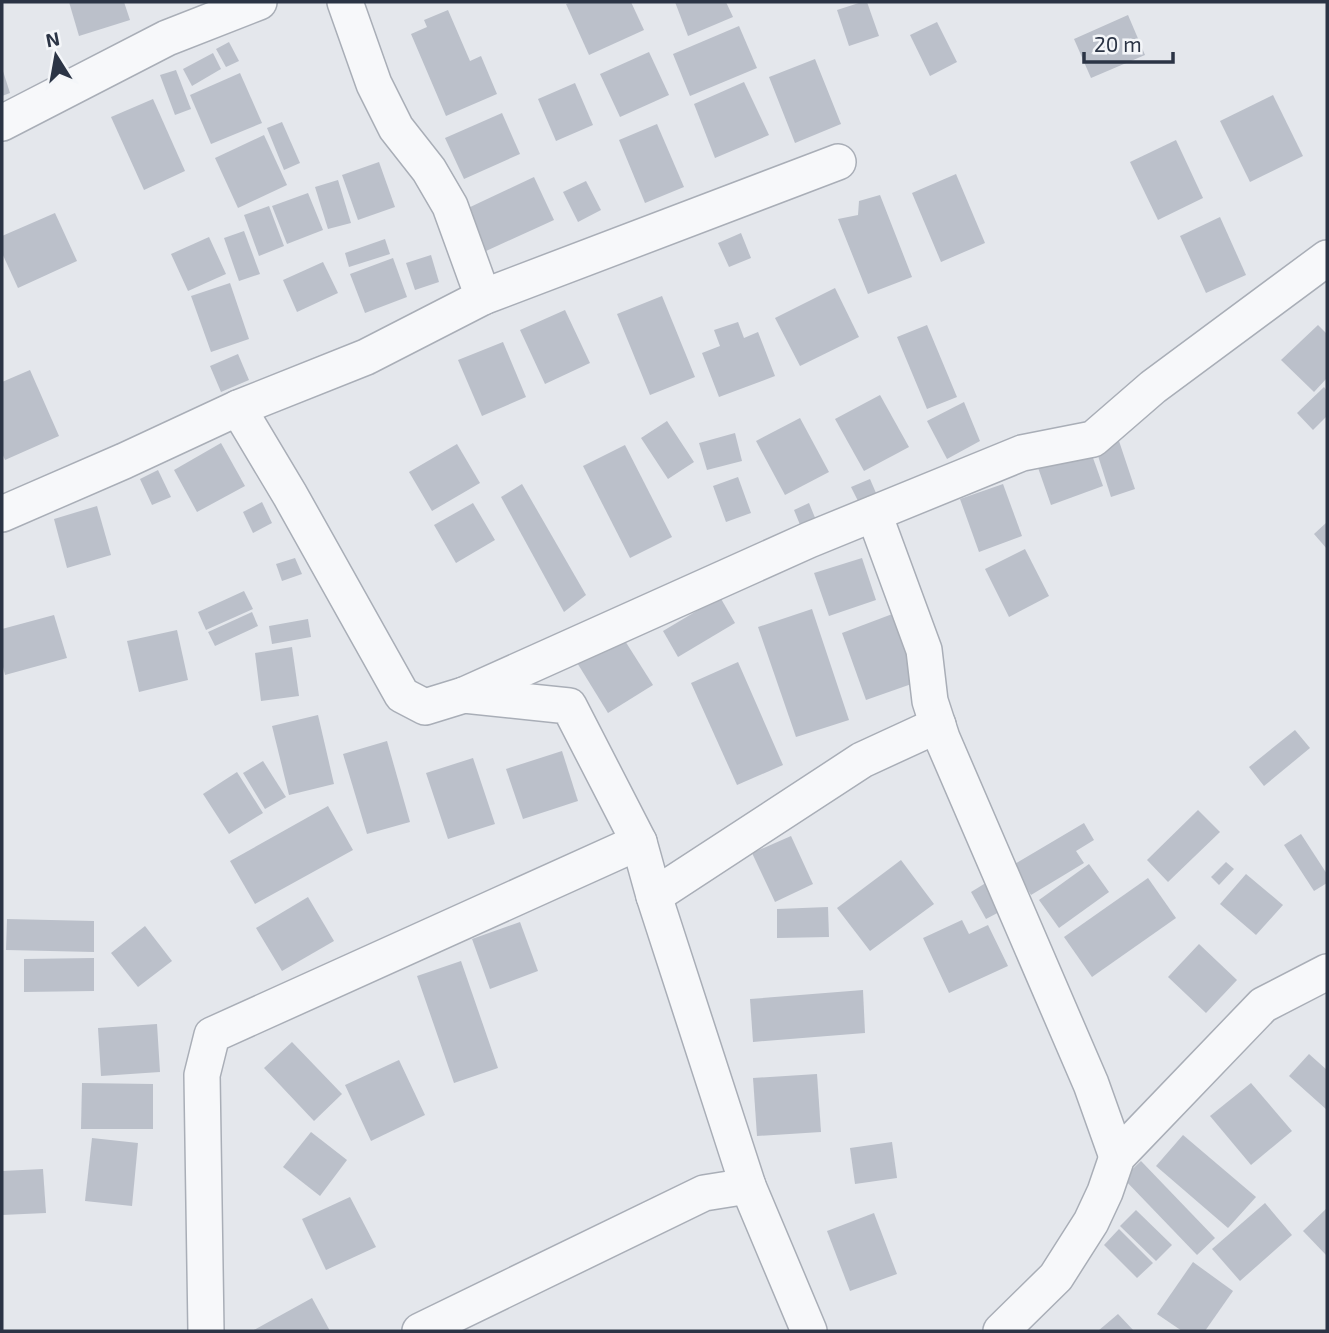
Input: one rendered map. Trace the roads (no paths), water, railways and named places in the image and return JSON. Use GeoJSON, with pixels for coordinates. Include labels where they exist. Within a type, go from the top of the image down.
{"type":"FeatureCollection","features":[{"type":"Feature","properties":{"kind":"street"},"geometry":{"type":"LineString","coordinates":[[2,123],[167,38],[259,2]]}},
{"type":"Feature","properties":{"kind":"street"},"geometry":{"type":"LineString","coordinates":[[345,2],[373,84],[396,128],[429,170],[450,206],[483,298]]}},
{"type":"Feature","properties":{"kind":"street"},"geometry":{"type":"LineString","coordinates":[[2,514],[238,408],[366,356],[483,298],[838,162]]}},
{"type":"Feature","properties":{"kind":"street"},"geometry":{"type":"LineString","coordinates":[[238,408],[402,695],[425,707],[464,695],[810,540],[1022,453],[1093,439],[1153,387],[1327,258]]}},
{"type":"Feature","properties":{"kind":"street"},"geometry":{"type":"LineString","coordinates":[[874,514],[924,650],[930,701],[938,725],[988,849],[1091,1084],[1117,1157]]}},
{"type":"Feature","properties":{"kind":"street"},"geometry":{"type":"LineString","coordinates":[[464,695],[569,706],[639,842],[748,1186],[809,1331]]}},
{"type":"Feature","properties":{"kind":"street"},"geometry":{"type":"LineString","coordinates":[[654,896],[862,760],[938,725]]}},
{"type":"Feature","properties":{"kind":"street"},"geometry":{"type":"LineString","coordinates":[[206,1331],[202,1075],[212,1035],[639,842]]}},
{"type":"Feature","properties":{"kind":"street"},"geometry":{"type":"LineString","coordinates":[[1001,1331],[1056,1277],[1091,1222],[1117,1157],[1263,1005],[1327,972]]}},
{"type":"Feature","properties":{"kind":"street"},"geometry":{"type":"LineString","coordinates":[[420,1331],[704,1193],[748,1186]]}}]}
